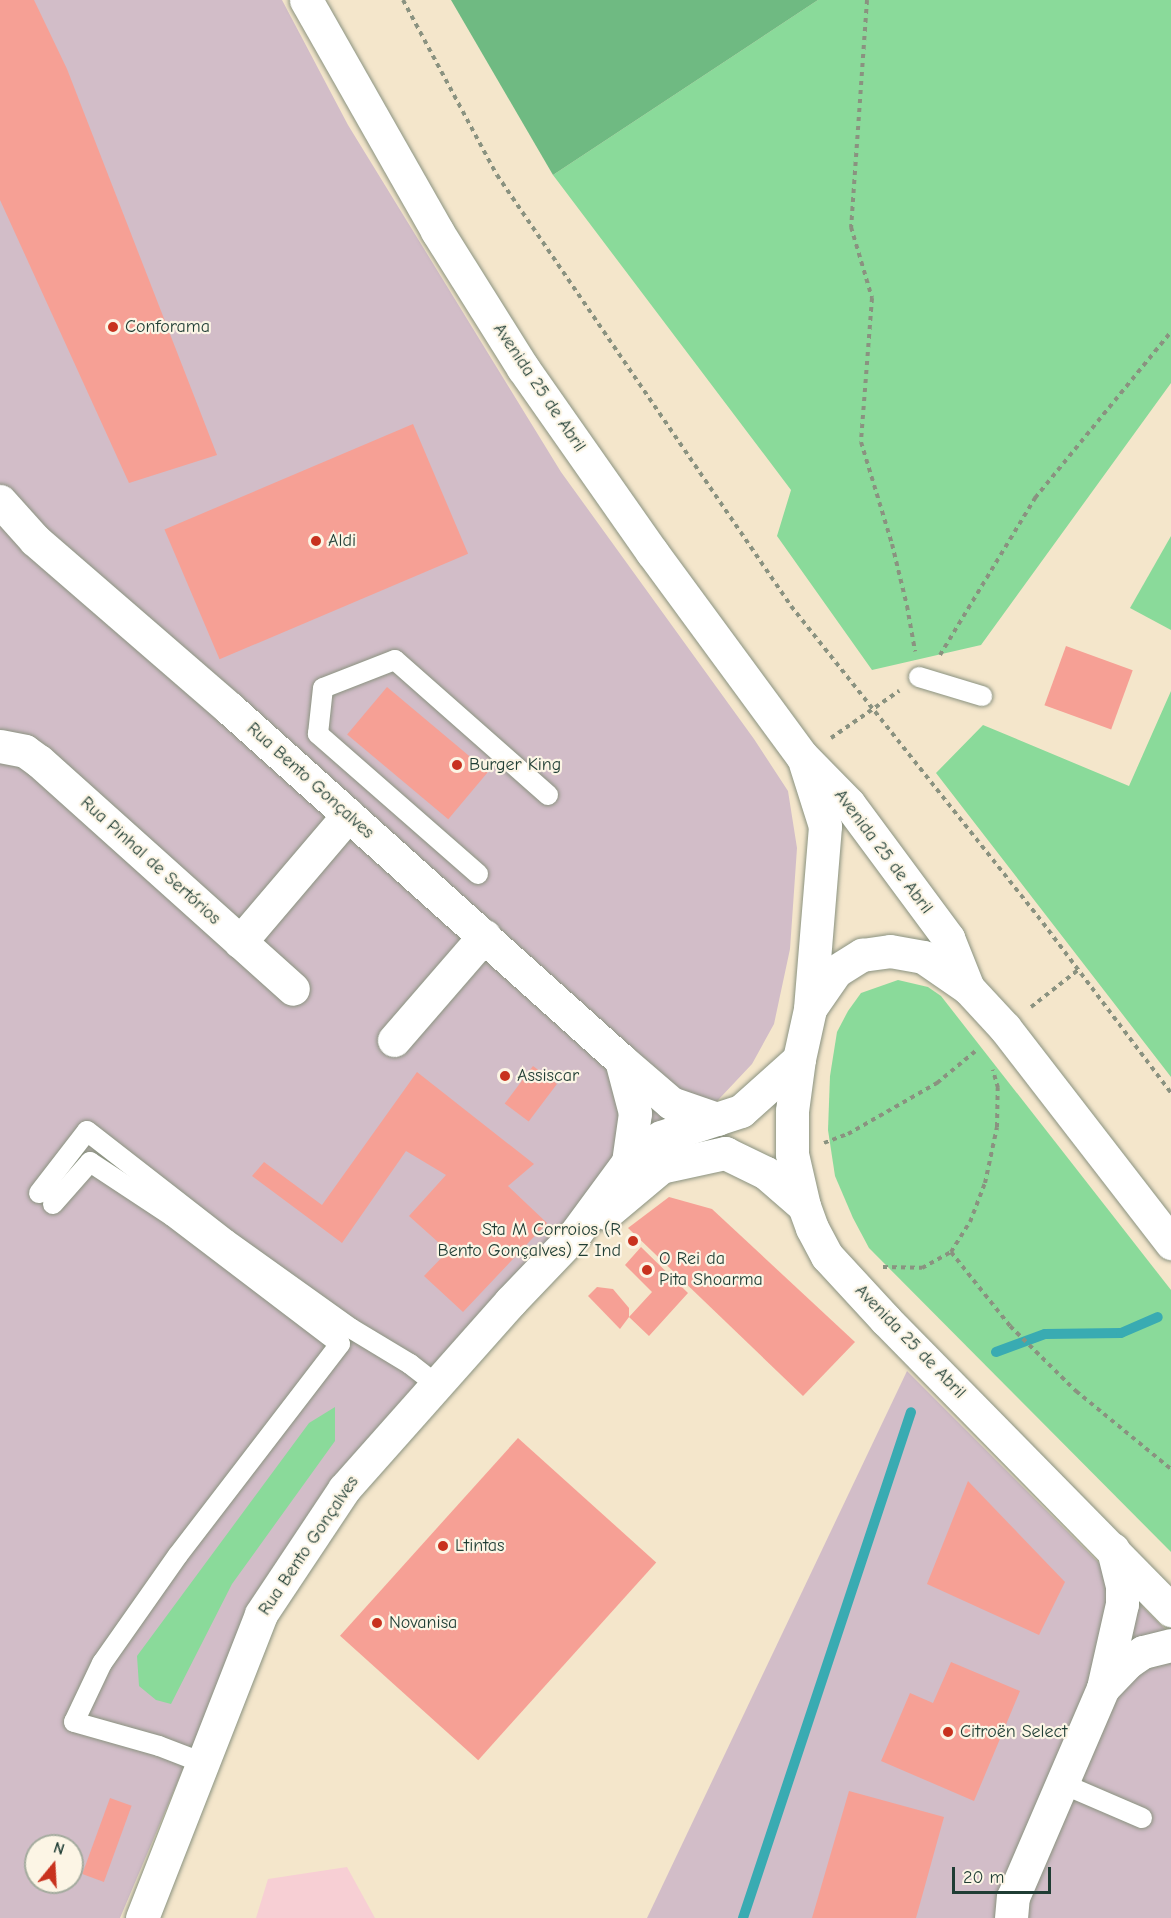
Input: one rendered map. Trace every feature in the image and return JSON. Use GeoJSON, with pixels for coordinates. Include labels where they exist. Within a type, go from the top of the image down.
{"type":"FeatureCollection","features":[{"type":"Feature","properties":{"kind":"street","name":"Avenida 25 de Abril"},"geometry":{"type":"LineString","coordinates":[[306,0],[437,231],[523,368],[652,552],[802,756],[849,804],[948,938],[968,988]]}},
{"type":"Feature","properties":{"kind":"street","name":"Rua Bento Gonçalves"},"geometry":{"type":"LineString","coordinates":[[0,501],[35,540],[348,815],[670,1103],[717,1119]]}},
{"type":"Feature","properties":{"kind":"street","name":"Rua Pinhal de Sertórios"},"geometry":{"type":"LineString","coordinates":[[0,746],[25,751],[39,761],[293,989]]}},
{"type":"Feature","properties":{"kind":"street","name":"Avenida 25 de Abril"},"geometry":{"type":"LineString","coordinates":[[802,756],[825,826],[810,1009],[798,1059],[792,1111],[792,1154],[804,1206],[827,1256],[886,1320],[1171,1610]]}},
{"type":"Feature","properties":{"kind":"street"},"geometry":{"type":"LineString","coordinates":[[240,942],[348,815]]}},
{"type":"Feature","properties":{"kind":"street"},"geometry":{"type":"LineString","coordinates":[[394,1040],[484,936]]}},
{"type":"Feature","properties":{"kind":"street","name":"Avenida 25 de Abril"},"geometry":{"type":"LineString","coordinates":[[810,1009],[836,971],[862,955],[890,951],[923,957],[968,988],[1005,1028],[1171,1243]]}},
{"type":"Feature","properties":{"kind":"street"},"geometry":{"type":"LineString","coordinates":[[575,1234],[628,1162],[661,1137],[741,1111],[798,1059]]}},
{"type":"Feature","properties":{"kind":"street"},"geometry":{"type":"LineString","coordinates":[[621,1060],[635,1113],[628,1162]]}},
{"type":"Feature","properties":{"kind":"street"},"geometry":{"type":"LineString","coordinates":[[575,1234],[604,1215],[661,1167],[725,1153],[766,1173],[804,1206]]}},
{"type":"Feature","properties":{"kind":"street","name":"Rua Bento Gonçalves"},"geometry":{"type":"LineString","coordinates":[[142,1918],[261,1614],[344,1489],[438,1386],[510,1302],[575,1234]]}},
{"type":"Feature","properties":{"kind":"street"},"geometry":{"type":"LineString","coordinates":[[1011,1918],[1013,1897],[1102,1688],[1122,1604],[1122,1586],[1113,1549]]}},
{"type":"Feature","properties":{"kind":"street"},"geometry":{"type":"LineString","coordinates":[[1102,1688],[1128,1662],[1143,1652],[1171,1645]]}},
{"type":"Feature","properties":{"kind":"lane"},"geometry":{"type":"LineString","coordinates":[[477,874],[318,734],[323,688],[395,660],[548,795]]}},
{"type":"Feature","properties":{"kind":"lane"},"geometry":{"type":"LineString","coordinates":[[919,677],[982,696]]}},
{"type":"Feature","properties":{"kind":"lane"},"geometry":{"type":"LineString","coordinates":[[203,1763],[159,1746],[74,1722],[102,1663],[178,1555],[340,1344],[172,1216],[90,1162],[46,1198],[87,1131],[227,1240],[352,1329],[410,1364],[438,1386]]}},
{"type":"Feature","properties":{"kind":"lane"},"geometry":{"type":"LineString","coordinates":[[1063,1784],[1142,1818]]}},
{"type":"Feature","properties":{"kind":"path"},"geometry":{"type":"LineString","coordinates":[[402,0],[497,176],[791,606],[1043,923],[1171,1093]]}},
{"type":"Feature","properties":{"kind":"path"},"geometry":{"type":"LineString","coordinates":[[867,0],[851,227],[872,298],[861,442],[905,596],[919,677]]}},
{"type":"Feature","properties":{"kind":"path"},"geometry":{"type":"LineString","coordinates":[[802,756],[875,709],[935,664],[1035,498],[1171,332]]}},
{"type":"Feature","properties":{"kind":"path"},"geometry":{"type":"LineString","coordinates":[[792,1154],[848,1134],[937,1083],[985,1043]]}},
{"type":"Feature","properties":{"kind":"path"},"geometry":{"type":"LineString","coordinates":[[878,1266],[922,1268],[951,1252],[970,1222],[985,1183],[997,1127],[998,1088],[992,1066]]}},
{"type":"Feature","properties":{"kind":"path"},"geometry":{"type":"LineString","coordinates":[[951,1252],[967,1276],[1010,1326],[1076,1391],[1169,1468]]}},
{"type":"Feature","properties":{"kind":"shaded area"},"geometry":{"type":"Polygon","coordinates":[[[0,0],[282,0],[348,125],[561,472],[754,739],[788,791],[797,848],[790,949],[774,1024],[752,1064],[280,1565],[253,1604],[120,1918],[0,1918],[0,0]]]}},
{"type":"Feature","properties":{"kind":"shaded area"},"geometry":{"type":"Polygon","coordinates":[[[907,1371],[1171,1635],[1171,1918],[647,1918],[907,1371]]]}},
{"type":"Feature","properties":{"kind":"shaded area"},"geometry":{"type":"Polygon","coordinates":[[[347,1867],[375,1918],[256,1918],[268,1879],[347,1867]]]}},
{"type":"Feature","properties":{"kind":"green space"},"geometry":{"type":"Polygon","coordinates":[[[451,0],[818,0],[553,175],[451,0]]]}},
{"type":"Feature","properties":{"kind":"green space"},"geometry":{"type":"Polygon","coordinates":[[[818,0],[1171,0],[1171,383],[981,645],[872,670],[777,536],[791,490],[553,175],[818,0]]]}},
{"type":"Feature","properties":{"kind":"green space"},"geometry":{"type":"Polygon","coordinates":[[[1171,536],[1171,630],[1130,608],[1171,536]]]}},
{"type":"Feature","properties":{"kind":"green space"},"geometry":{"type":"Polygon","coordinates":[[[1171,691],[1171,1077],[936,773],[983,725],[1129,786],[1171,691]]]}},
{"type":"Feature","properties":{"kind":"green space"},"geometry":{"type":"Polygon","coordinates":[[[898,980],[928,987],[941,996],[1171,1290],[1171,1552],[869,1248],[853,1218],[835,1176],[828,1130],[830,1076],[837,1032],[861,993],[898,980]]]}},
{"type":"Feature","properties":{"kind":"green space"},"geometry":{"type":"Polygon","coordinates":[[[335,1407],[335,1441],[232,1584],[171,1704],[156,1700],[139,1686],[137,1656],[309,1423],[335,1407]]]}},
{"type":"Feature","properties":{"kind":"building","name":"Conforama"},"geometry":{"type":"Polygon","coordinates":[[[0,0],[34,0],[67,69],[217,455],[129,483],[0,200],[0,0]]]}},
{"type":"Feature","properties":{"kind":"building","name":"Aldi"},"geometry":{"type":"Polygon","coordinates":[[[413,424],[468,554],[220,659],[164,529],[413,424]]]}},
{"type":"Feature","properties":{"kind":"building"},"geometry":{"type":"Polygon","coordinates":[[[1066,646],[1133,670],[1111,729],[1044,705],[1066,646]]]}},
{"type":"Feature","properties":{"kind":"building"},"geometry":{"type":"Polygon","coordinates":[[[387,687],[488,772],[448,819],[347,734],[387,687]]]}},
{"type":"Feature","properties":{"kind":"building"},"geometry":{"type":"Polygon","coordinates":[[[533,1066],[557,1084],[529,1122],[505,1104],[533,1066]]]}},
{"type":"Feature","properties":{"kind":"building"},"geometry":{"type":"Polygon","coordinates":[[[417,1072],[534,1164],[508,1186],[547,1223],[463,1312],[424,1276],[448,1251],[409,1216],[446,1175],[406,1151],[342,1243],[252,1176],[264,1162],[322,1205],[417,1072]]]}},
{"type":"Feature","properties":{"kind":"building"},"geometry":{"type":"Polygon","coordinates":[[[669,1197],[712,1209],[855,1342],[803,1396],[628,1228],[669,1197]]]}},
{"type":"Feature","properties":{"kind":"building"},"geometry":{"type":"Polygon","coordinates":[[[641,1247],[688,1293],[649,1336],[629,1317],[652,1292],[625,1265],[641,1247]]]}},
{"type":"Feature","properties":{"kind":"building"},"geometry":{"type":"Polygon","coordinates":[[[597,1287],[613,1289],[629,1308],[629,1317],[620,1329],[588,1296],[597,1287]]]}},
{"type":"Feature","properties":{"kind":"building"},"geometry":{"type":"Polygon","coordinates":[[[518,1438],[656,1562],[478,1760],[340,1636],[518,1438]]]}},
{"type":"Feature","properties":{"kind":"building"},"geometry":{"type":"Polygon","coordinates":[[[968,1481],[1065,1582],[1039,1635],[927,1584],[968,1481]]]}},
{"type":"Feature","properties":{"kind":"building","name":"Citroën Select"},"geometry":{"type":"Polygon","coordinates":[[[951,1662],[1020,1691],[974,1801],[881,1761],[910,1693],[933,1703],[951,1662]]]}},
{"type":"Feature","properties":{"kind":"building"},"geometry":{"type":"Polygon","coordinates":[[[849,1791],[944,1817],[916,1918],[812,1918],[849,1791]]]}},
{"type":"Feature","properties":{"kind":"building"},"geometry":{"type":"Polygon","coordinates":[[[110,1798],[132,1806],[104,1882],[84,1875],[84,1869],[110,1798]]]}},
{"type":"Feature","properties":{"kind":"waterway"},"geometry":{"type":"LineString","coordinates":[[996,1352],[1045,1334],[1121,1333],[1158,1317]]}},
{"type":"Feature","properties":{"kind":"waterway"},"geometry":{"type":"LineString","coordinates":[[743,1918],[911,1412]]}},
{"type":"Feature","properties":{"kind":"place","name":"Conforama"},"geometry":{"type":"Point","coordinates":[113,327]}},
{"type":"Feature","properties":{"kind":"place","name":"Aldi"},"geometry":{"type":"Point","coordinates":[316,541]}},
{"type":"Feature","properties":{"kind":"place","name":"Burger King"},"geometry":{"type":"Point","coordinates":[457,765]}},
{"type":"Feature","properties":{"kind":"place","name":"Assiscar"},"geometry":{"type":"Point","coordinates":[505,1076]}},
{"type":"Feature","properties":{"kind":"place","name":"Sta M Corroios (R Bento Gonçalves) Z Ind"},"geometry":{"type":"Point","coordinates":[633,1241]}},
{"type":"Feature","properties":{"kind":"place","name":"O Rei da Pita Shoarma"},"geometry":{"type":"Point","coordinates":[647,1270]}},
{"type":"Feature","properties":{"kind":"place","name":"Ltintas"},"geometry":{"type":"Point","coordinates":[443,1546]}},
{"type":"Feature","properties":{"kind":"place","name":"Novanisa"},"geometry":{"type":"Point","coordinates":[377,1623]}},
{"type":"Feature","properties":{"kind":"place","name":"Citroën Select"},"geometry":{"type":"Point","coordinates":[948,1732]}}]}
